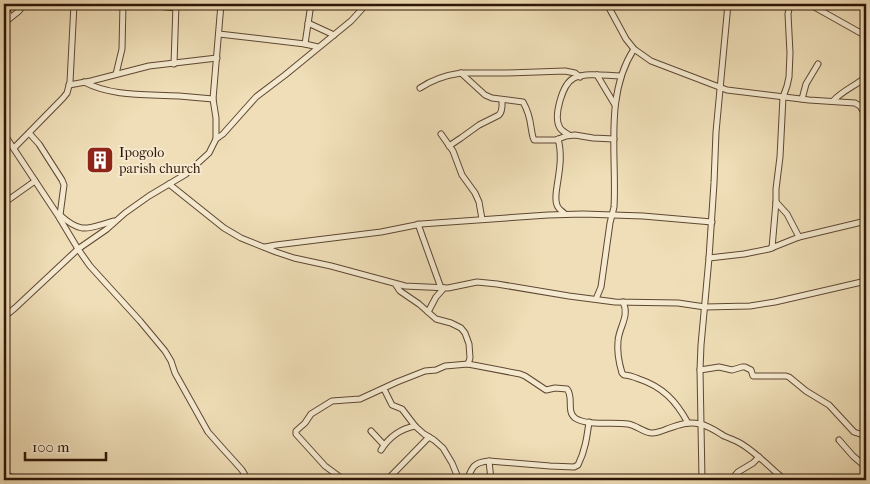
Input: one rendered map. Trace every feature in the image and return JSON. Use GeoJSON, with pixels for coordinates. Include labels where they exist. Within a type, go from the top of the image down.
{"type":"FeatureCollection","features":[{"type":"Feature","properties":{"kind":"street"},"geometry":{"type":"LineString","coordinates":[[4,4],[10,17]]}},
{"type":"Feature","properties":{"kind":"street"},"geometry":{"type":"LineString","coordinates":[[4,23],[20,11],[24,4]]}},
{"type":"Feature","properties":{"kind":"street"},"geometry":{"type":"LineString","coordinates":[[14,148],[67,93],[72,54],[74,4]]}},
{"type":"Feature","properties":{"kind":"street"},"geometry":{"type":"LineString","coordinates":[[116,74],[122,48],[123,4],[176,6],[174,64]]}},
{"type":"Feature","properties":{"kind":"street"},"geometry":{"type":"LineString","coordinates":[[4,316],[16,308],[78,249],[107,229],[125,213],[186,174],[209,153],[216,139],[214,99],[221,4]]}},
{"type":"Feature","properties":{"kind":"street"},"geometry":{"type":"LineString","coordinates":[[305,44],[311,4]]}},
{"type":"Feature","properties":{"kind":"street"},"geometry":{"type":"LineString","coordinates":[[216,139],[223,134],[256,97],[286,75],[351,21],[364,4]]}},
{"type":"Feature","properties":{"kind":"street"},"geometry":{"type":"LineString","coordinates":[[607,4],[626,39],[634,49],[651,61],[720,88],[733,91],[855,103],[860,106],[866,116]]}},
{"type":"Feature","properties":{"kind":"street"},"geometry":{"type":"LineString","coordinates":[[702,480],[700,370],[702,326],[712,222],[716,132],[728,4]]}},
{"type":"Feature","properties":{"kind":"street"},"geometry":{"type":"LineString","coordinates":[[772,248],[782,139],[783,97],[787,86],[790,53],[788,14],[790,4]]}},
{"type":"Feature","properties":{"kind":"street"},"geometry":{"type":"LineString","coordinates":[[809,4],[866,36]]}},
{"type":"Feature","properties":{"kind":"street"},"geometry":{"type":"LineString","coordinates":[[308,22],[334,35]]}},
{"type":"Feature","properties":{"kind":"street"},"geometry":{"type":"LineString","coordinates":[[219,34],[318,47]]}},
{"type":"Feature","properties":{"kind":"street"},"geometry":{"type":"LineString","coordinates":[[596,299],[601,288],[607,239],[614,208],[615,105],[621,76],[628,58],[634,49]]}},
{"type":"Feature","properties":{"kind":"street"},"geometry":{"type":"LineString","coordinates":[[69,85],[149,66],[216,58]]}},
{"type":"Feature","properties":{"kind":"street"},"geometry":{"type":"LineString","coordinates":[[802,99],[806,84],[818,64]]}},
{"type":"Feature","properties":{"kind":"street"},"geometry":{"type":"LineString","coordinates":[[420,88],[430,82],[461,73],[565,71],[580,76]]}},
{"type":"Feature","properties":{"kind":"street"},"geometry":{"type":"LineString","coordinates":[[461,73],[485,95],[502,100],[523,102],[534,140],[558,139],[570,135],[614,140]]}},
{"type":"Feature","properties":{"kind":"street"},"geometry":{"type":"LineString","coordinates":[[597,75],[615,105]]}},
{"type":"Feature","properties":{"kind":"street"},"geometry":{"type":"LineString","coordinates":[[570,135],[564,132],[559,125],[557,116],[566,86],[574,78],[580,76],[621,76]]}},
{"type":"Feature","properties":{"kind":"street"},"geometry":{"type":"LineString","coordinates":[[832,101],[866,77]]}},
{"type":"Feature","properties":{"kind":"street"},"geometry":{"type":"LineString","coordinates":[[84,82],[114,92],[214,99]]}},
{"type":"Feature","properties":{"kind":"street"},"geometry":{"type":"LineString","coordinates":[[449,146],[478,125],[499,115],[502,108],[502,100]]}},
{"type":"Feature","properties":{"kind":"street"},"geometry":{"type":"LineString","coordinates":[[29,133],[39,144],[62,180],[64,186],[59,215]]}},
{"type":"Feature","properties":{"kind":"street"},"geometry":{"type":"LineString","coordinates":[[4,134],[59,215],[78,249],[96,273],[166,351],[175,373],[208,432],[248,480]]}},
{"type":"Feature","properties":{"kind":"street"},"geometry":{"type":"LineString","coordinates":[[441,134],[452,151],[462,175],[475,193],[479,202],[482,219]]}},
{"type":"Feature","properties":{"kind":"street"},"geometry":{"type":"LineString","coordinates":[[558,139],[560,144],[560,161],[556,199],[558,208],[565,214]]}},
{"type":"Feature","properties":{"kind":"street"},"geometry":{"type":"LineString","coordinates":[[4,203],[35,181]]}},
{"type":"Feature","properties":{"kind":"street"},"geometry":{"type":"LineString","coordinates":[[169,184],[233,234],[294,258],[331,266],[396,285],[442,288],[477,282],[623,302],[678,302],[705,307],[743,306],[775,302],[866,281]]}},
{"type":"Feature","properties":{"kind":"street"},"geometry":{"type":"LineString","coordinates":[[776,202],[787,214],[799,237]]}},
{"type":"Feature","properties":{"kind":"street"},"geometry":{"type":"LineString","coordinates":[[264,247],[381,232],[418,224],[565,214],[643,216],[712,222]]}},
{"type":"Feature","properties":{"kind":"street"},"geometry":{"type":"LineString","coordinates":[[59,215],[77,228],[86,229],[117,220]]}},
{"type":"Feature","properties":{"kind":"street"},"geometry":{"type":"LineString","coordinates":[[709,258],[744,254],[772,248],[799,237],[866,221]]}},
{"type":"Feature","properties":{"kind":"street"},"geometry":{"type":"LineString","coordinates":[[418,224],[442,288]]}},
{"type":"Feature","properties":{"kind":"street"},"geometry":{"type":"LineString","coordinates":[[396,285],[400,291],[438,320],[461,328],[468,338],[470,348],[468,364]]}},
{"type":"Feature","properties":{"kind":"street"},"geometry":{"type":"LineString","coordinates":[[428,312],[442,288]]}},
{"type":"Feature","properties":{"kind":"street"},"geometry":{"type":"LineString","coordinates":[[623,302],[625,319],[619,334],[618,344],[622,373],[652,383],[668,394],[684,414],[688,423]]}},
{"type":"Feature","properties":{"kind":"street"},"geometry":{"type":"LineString","coordinates":[[344,480],[325,466],[298,439],[296,431],[311,414],[332,401],[360,399],[425,371],[436,370],[445,366],[468,364],[525,376],[546,390],[555,388],[567,389],[570,395],[570,408],[576,419],[589,422],[627,424],[653,433],[679,424],[688,423],[712,428],[738,442],[759,457],[785,480]]}},
{"type":"Feature","properties":{"kind":"street"},"geometry":{"type":"LineString","coordinates":[[700,370],[719,367],[732,370],[745,367],[751,370],[753,376],[789,377],[806,391],[829,405],[854,432],[866,436]]}},
{"type":"Feature","properties":{"kind":"street"},"geometry":{"type":"LineString","coordinates":[[384,389],[392,405],[402,409],[415,426],[439,444],[448,456],[459,480]]}},
{"type":"Feature","properties":{"kind":"street"},"geometry":{"type":"LineString","coordinates":[[467,480],[470,471],[476,463],[489,461],[550,466],[578,466],[586,442],[589,422]]}},
{"type":"Feature","properties":{"kind":"street"},"geometry":{"type":"LineString","coordinates":[[371,432],[382,448],[395,434],[415,426]]}},
{"type":"Feature","properties":{"kind":"street"},"geometry":{"type":"LineString","coordinates":[[387,480],[429,437]]}},
{"type":"Feature","properties":{"kind":"street"},"geometry":{"type":"LineString","coordinates":[[839,440],[866,468]]}},
{"type":"Feature","properties":{"kind":"street"},"geometry":{"type":"LineString","coordinates":[[731,480],[738,472],[753,464],[759,457]]}},
{"type":"Feature","properties":{"kind":"street"},"geometry":{"type":"LineString","coordinates":[[489,461],[491,480]]}},
{"type":"Feature","properties":{"kind":"street"},"geometry":{"type":"LineString","coordinates":[[4,473],[13,479]]}},
{"type":"Feature","properties":{"kind":"place","name":"Ipogolo parish church"},"geometry":{"type":"Point","coordinates":[100,160]}}]}
